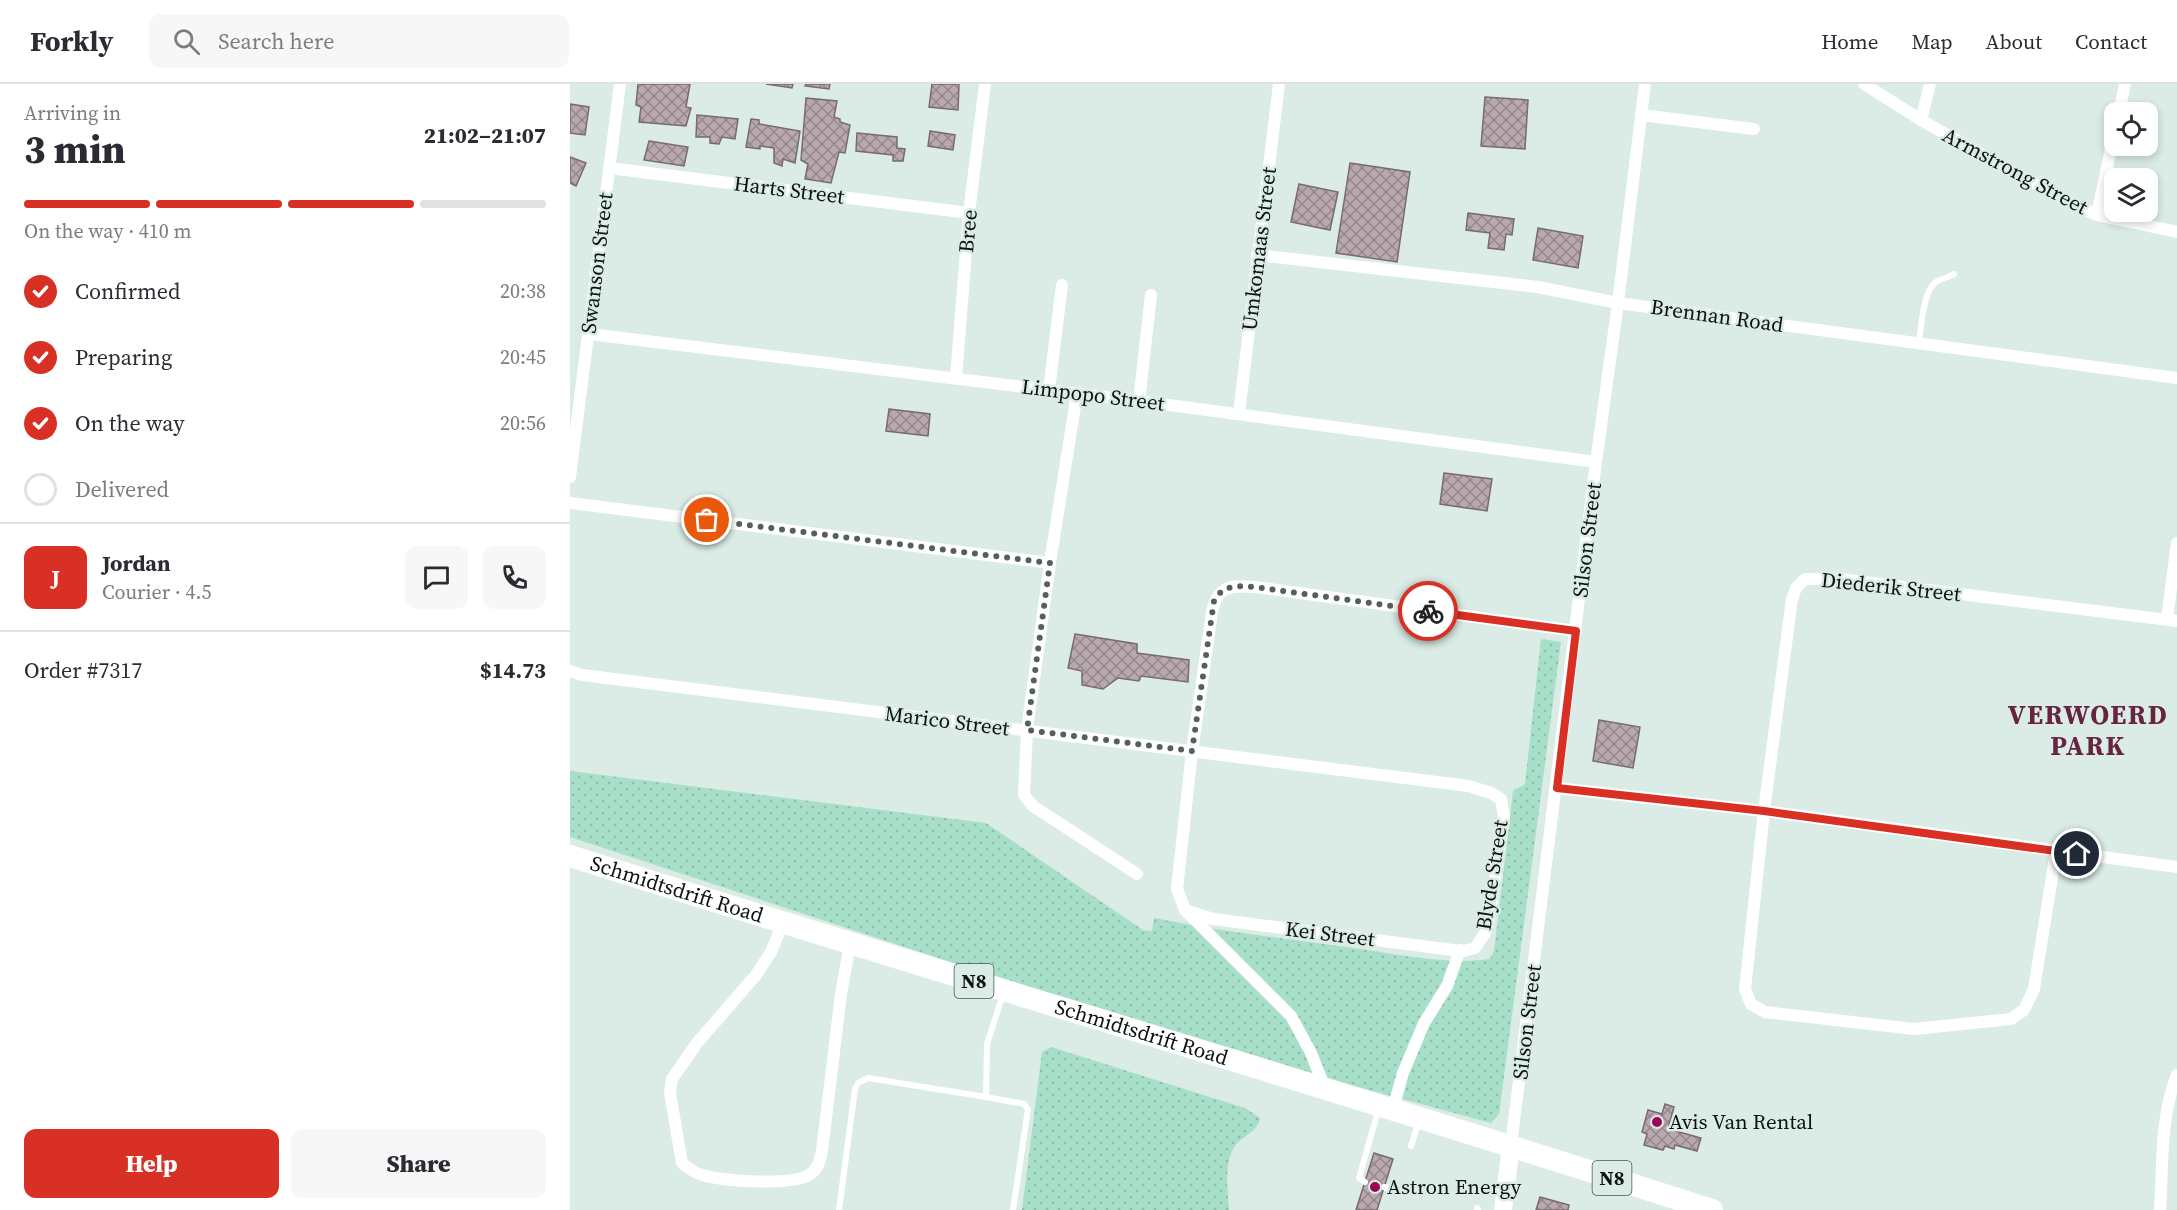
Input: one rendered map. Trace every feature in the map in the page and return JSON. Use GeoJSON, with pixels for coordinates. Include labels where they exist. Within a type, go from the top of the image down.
{"type":"FeatureCollection","features":[{"type":"Feature","properties":{"kind":"highway","name":"Schmidtsdrift Road"},"geometry":{"type":"LineString","coordinates":[[570,856],[850,944],[1511,1145],[1712,1210]]}},
{"type":"Feature","properties":{"kind":"street","name":"Swanson Street"},"geometry":{"type":"LineString","coordinates":[[570,477],[620,84]]}},
{"type":"Feature","properties":{"kind":"street","name":"Bree"},"geometry":{"type":"LineString","coordinates":[[956,378],[969,213],[985,84]]}},
{"type":"Feature","properties":{"kind":"street","name":"Umkomaas Street"},"geometry":{"type":"LineString","coordinates":[[1239,413],[1279,84]]}},
{"type":"Feature","properties":{"kind":"street","name":"Silson Street"},"geometry":{"type":"LineString","coordinates":[[1503,1210],[1645,84]]}},
{"type":"Feature","properties":{"kind":"street","name":"Armstrong Street"},"geometry":{"type":"LineString","coordinates":[[1864,84],[1921,120],[2062,199],[2097,215],[2177,232]]}},
{"type":"Feature","properties":{"kind":"street"},"geometry":{"type":"LineString","coordinates":[[1921,120],[1930,84]]}},
{"type":"Feature","properties":{"kind":"street"},"geometry":{"type":"LineString","coordinates":[[2121,102],[2125,84]]}},
{"type":"Feature","properties":{"kind":"street"},"geometry":{"type":"LineString","coordinates":[[1641,115],[1754,129]]}},
{"type":"Feature","properties":{"kind":"street"},"geometry":{"type":"LineString","coordinates":[[2097,215],[2109,156]]}},
{"type":"Feature","properties":{"kind":"street","name":"Harts Street"},"geometry":{"type":"LineString","coordinates":[[609,168],[969,213]]}},
{"type":"Feature","properties":{"kind":"street","name":"Brennan Road"},"geometry":{"type":"LineString","coordinates":[[1257,255],[1538,287],[1618,303],[2177,378]]}},
{"type":"Feature","properties":{"kind":"street"},"geometry":{"type":"LineString","coordinates":[[1049,390],[1062,285]]}},
{"type":"Feature","properties":{"kind":"street"},"geometry":{"type":"LineString","coordinates":[[1139,401],[1151,295]]}},
{"type":"Feature","properties":{"kind":"street","name":"Limpopo Street"},"geometry":{"type":"LineString","coordinates":[[589,334],[1239,413],[1596,462]]}},
{"type":"Feature","properties":{"kind":"street"},"geometry":{"type":"LineString","coordinates":[[1077,393],[1027,730],[1024,795],[1027,801],[1137,874]]}},
{"type":"Feature","properties":{"kind":"street"},"geometry":{"type":"LineString","coordinates":[[570,503],[1050,563]]}},
{"type":"Feature","properties":{"kind":"street"},"geometry":{"type":"LineString","coordinates":[[2172,620],[2177,543]]}},
{"type":"Feature","properties":{"kind":"street","name":"Diederik Street"},"geometry":{"type":"LineString","coordinates":[[1764,811],[1792,599],[1796,588],[1805,579],[1839,579],[2172,620]]}},
{"type":"Feature","properties":{"kind":"street"},"geometry":{"type":"LineString","coordinates":[[1325,1088],[1307,1045],[1291,1016],[1185,910],[1178,889],[1192,751],[1212,612],[1217,596],[1224,590],[1235,586],[1255,587],[1576,631]]}},
{"type":"Feature","properties":{"kind":"street","name":"Marico Street"},"geometry":{"type":"LineString","coordinates":[[570,671],[582,675],[1470,786],[1501,799]]}},
{"type":"Feature","properties":{"kind":"street"},"geometry":{"type":"LineString","coordinates":[[1557,788],[1764,811],[2177,867]]}},
{"type":"Feature","properties":{"kind":"street","name":"Blyde Street"},"geometry":{"type":"LineString","coordinates":[[1475,948],[1488,925],[1504,817],[1501,799]]}},
{"type":"Feature","properties":{"kind":"street"},"geometry":{"type":"LineString","coordinates":[[1764,811],[1745,989],[1751,1004],[1765,1012],[1914,1029],[2011,1019],[2024,1010],[2034,989],[2056,852]]}},
{"type":"Feature","properties":{"kind":"street","name":"Kei Street"},"geometry":{"type":"LineString","coordinates":[[1185,910],[1213,918],[1460,950],[1475,948]]}},
{"type":"Feature","properties":{"kind":"street"},"geometry":{"type":"LineString","coordinates":[[783,923],[771,952],[756,975],[697,1043],[672,1079],[670,1093],[682,1163],[702,1175],[757,1182],[800,1179],[810,1175],[817,1168],[822,1151],[841,994],[850,944]]}},
{"type":"Feature","properties":{"kind":"street"},"geometry":{"type":"LineString","coordinates":[[1386,1107],[1424,1023],[1447,986],[1460,950]]}},
{"type":"Feature","properties":{"kind":"street"},"geometry":{"type":"LineString","coordinates":[[2160,1210],[2177,1075]]}},
{"type":"Feature","properties":{"kind":"lane"},"geometry":{"type":"LineString","coordinates":[[1919,344],[1930,289],[1935,283],[1954,274]]}},
{"type":"Feature","properties":{"kind":"lane"},"geometry":{"type":"LineString","coordinates":[[986,1097],[987,1044],[1004,990]]}},
{"type":"Feature","properties":{"kind":"lane"},"geometry":{"type":"LineString","coordinates":[[839,1210],[855,1089],[864,1078],[1024,1104],[1028,1109],[1013,1210]]}},
{"type":"Feature","properties":{"kind":"lane"},"geometry":{"type":"LineString","coordinates":[[1365,1182],[1359,1178],[1386,1107]]}},
{"type":"Feature","properties":{"kind":"lane"},"geometry":{"type":"LineString","coordinates":[[1411,1146],[1420,1118]]}},
{"type":"Feature","properties":{"kind":"lane"},"geometry":{"type":"LineString","coordinates":[[1384,1187],[1398,1191]]}},
{"type":"Feature","properties":{"kind":"green space"},"geometry":{"type":"Polygon","coordinates":[[[1541,639],[1561,642],[1499,1114],[1491,1123],[1347,1084],[1020,985],[570,837],[570,771],[986,823],[1143,930],[1152,931],[1154,918],[1422,958],[1456,961],[1490,959],[1494,951],[1513,791],[1525,784],[1541,639]]]}},
{"type":"Feature","properties":{"kind":"green space"},"geometry":{"type":"Polygon","coordinates":[[[1051,1047],[1245,1108],[1260,1118],[1256,1127],[1236,1145],[1230,1156],[1227,1179],[1229,1210],[1022,1210],[1042,1052],[1051,1047]]]}},
{"type":"Feature","properties":{"kind":"building"},"geometry":{"type":"Polygon","coordinates":[[[638,84],[690,84],[686,107],[691,108],[686,126],[639,122],[641,107],[636,105],[638,84]]]}},
{"type":"Feature","properties":{"kind":"building"},"geometry":{"type":"Polygon","coordinates":[[[766,84],[793,84],[792,88],[766,84]]]}},
{"type":"Feature","properties":{"kind":"building"},"geometry":{"type":"Polygon","coordinates":[[[806,84],[830,84],[829,89],[805,86],[806,84]]]}},
{"type":"Feature","properties":{"kind":"building"},"geometry":{"type":"Polygon","coordinates":[[[932,84],[959,84],[958,110],[929,107],[932,84]]]}},
{"type":"Feature","properties":{"kind":"building"},"geometry":{"type":"Polygon","coordinates":[[[1485,97],[1528,100],[1525,149],[1481,146],[1485,97]]]}},
{"type":"Feature","properties":{"kind":"building"},"geometry":{"type":"Polygon","coordinates":[[[806,98],[837,101],[834,117],[850,125],[845,153],[839,152],[831,183],[805,179],[808,164],[801,160],[806,98]]]}},
{"type":"Feature","properties":{"kind":"building"},"geometry":{"type":"Polygon","coordinates":[[[570,104],[589,107],[585,135],[570,133],[570,104]]]}},
{"type":"Feature","properties":{"kind":"building"},"geometry":{"type":"Polygon","coordinates":[[[697,115],[738,119],[735,139],[722,137],[719,144],[710,143],[710,137],[696,137],[697,115]]]}},
{"type":"Feature","properties":{"kind":"building"},"geometry":{"type":"Polygon","coordinates":[[[751,119],[759,120],[759,124],[800,131],[795,163],[783,159],[782,166],[774,163],[774,148],[746,147],[751,119]]]}},
{"type":"Feature","properties":{"kind":"building"},"geometry":{"type":"Polygon","coordinates":[[[930,131],[955,135],[953,150],[928,146],[930,131]]]}},
{"type":"Feature","properties":{"kind":"building"},"geometry":{"type":"Polygon","coordinates":[[[857,133],[897,137],[897,148],[905,149],[903,161],[893,161],[893,155],[856,151],[857,133]]]}},
{"type":"Feature","properties":{"kind":"building"},"geometry":{"type":"Polygon","coordinates":[[[649,141],[688,147],[684,166],[644,160],[649,141]]]}},
{"type":"Feature","properties":{"kind":"building"},"geometry":{"type":"Polygon","coordinates":[[[570,157],[586,163],[576,186],[570,183],[570,157]]]}},
{"type":"Feature","properties":{"kind":"building"},"geometry":{"type":"Polygon","coordinates":[[[1350,163],[1410,172],[1397,262],[1336,253],[1350,163]]]}},
{"type":"Feature","properties":{"kind":"building"},"geometry":{"type":"Polygon","coordinates":[[[1299,184],[1338,192],[1330,230],[1291,222],[1299,184]]]}},
{"type":"Feature","properties":{"kind":"building"},"geometry":{"type":"Polygon","coordinates":[[[1468,213],[1514,219],[1512,235],[1506,234],[1504,250],[1488,248],[1490,233],[1466,230],[1468,213]]]}},
{"type":"Feature","properties":{"kind":"building"},"geometry":{"type":"Polygon","coordinates":[[[1538,228],[1583,236],[1578,268],[1533,260],[1538,228]]]}},
{"type":"Feature","properties":{"kind":"building"},"geometry":{"type":"Polygon","coordinates":[[[889,409],[930,414],[928,436],[886,431],[889,409]]]}},
{"type":"Feature","properties":{"kind":"building"},"geometry":{"type":"Polygon","coordinates":[[[1444,473],[1492,479],[1487,511],[1440,504],[1444,473]]]}},
{"type":"Feature","properties":{"kind":"building"},"geometry":{"type":"Polygon","coordinates":[[[1075,634],[1137,644],[1137,653],[1189,660],[1188,682],[1141,676],[1139,681],[1118,678],[1103,689],[1082,685],[1082,671],[1068,668],[1075,634]]]}},
{"type":"Feature","properties":{"kind":"building"},"geometry":{"type":"Polygon","coordinates":[[[1599,720],[1640,727],[1633,768],[1593,761],[1599,720]]]}},
{"type":"Feature","properties":{"kind":"building","name":"Avis Van Rental"},"geometry":{"type":"Polygon","coordinates":[[[1665,1104],[1674,1107],[1668,1129],[1701,1138],[1697,1151],[1675,1145],[1674,1149],[1665,1146],[1663,1150],[1644,1145],[1647,1134],[1642,1132],[1648,1110],[1662,1114],[1665,1104]]]}},
{"type":"Feature","properties":{"kind":"building"},"geometry":{"type":"Polygon","coordinates":[[[1374,1153],[1393,1159],[1377,1210],[1356,1210],[1374,1153]]]}},
{"type":"Feature","properties":{"kind":"building"},"geometry":{"type":"Polygon","coordinates":[[[1540,1197],[1569,1205],[1568,1210],[1536,1210],[1540,1197]]]}},
{"type":"Feature","properties":{"kind":"way so far"},"geometry":{"type":"LineString","coordinates":[[707,520],[1050,563],[1027,730],[1192,751],[1214,601],[1230,586],[1255,587],[1428,611]]}},
{"type":"Feature","properties":{"kind":"place","name":"Avis Van Rental"},"geometry":{"type":"Point","coordinates":[1657,1122]}},
{"type":"Feature","properties":{"kind":"place","name":"Astron Energy"},"geometry":{"type":"Point","coordinates":[1375,1187]}},
{"type":"Feature","properties":{"kind":"district","name":"VERWOERD PARK"},"geometry":{"type":"Point","coordinates":[2088,730]}},
{"type":"Feature","properties":{"kind":"route"},"geometry":{"type":"LineString","coordinates":[[1428,611],[1576,631],[1557,788],[1764,811],[2077,854]]}}]}
